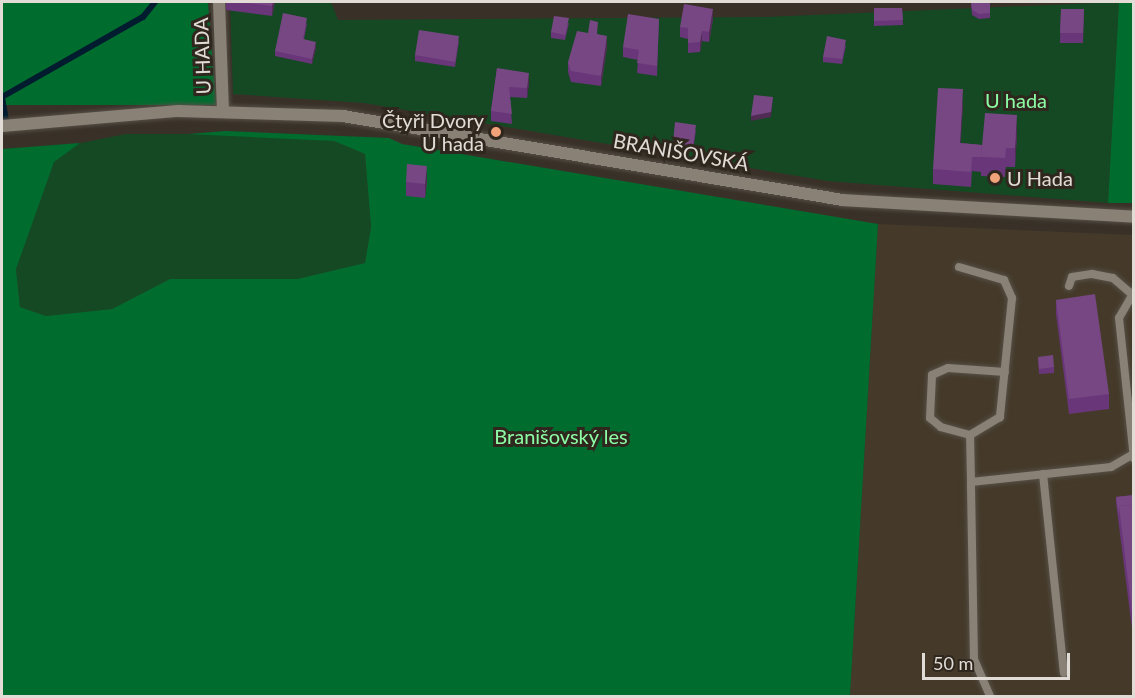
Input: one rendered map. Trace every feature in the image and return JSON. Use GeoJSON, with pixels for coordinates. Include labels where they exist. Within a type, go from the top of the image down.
{"type":"FeatureCollection","features":[{"type":"Feature","properties":{"kind":"street","name":"U HADA"},"geometry":{"type":"LineString","coordinates":[[219,2],[223,110]]}},
{"type":"Feature","properties":{"kind":"street","name":"BRANIŠOVSKÁ"},"geometry":{"type":"LineString","coordinates":[[2,126],[223,110],[392,121],[843,200],[1134,217]]}},
{"type":"Feature","properties":{"kind":"lane"},"geometry":{"type":"LineString","coordinates":[[959,267],[1004,280],[1012,298],[1005,372],[1000,417],[970,435],[941,428],[930,418],[932,375],[948,368],[1005,372]]}},
{"type":"Feature","properties":{"kind":"lane"},"geometry":{"type":"LineString","coordinates":[[971,482],[1111,467],[1132,457],[1119,318],[1132,292],[1113,278],[1092,274],[1072,277],[1069,286]]}},
{"type":"Feature","properties":{"kind":"lane"},"geometry":{"type":"LineString","coordinates":[[970,435],[974,659],[990,696]]}},
{"type":"Feature","properties":{"kind":"lane"},"geometry":{"type":"LineString","coordinates":[[1043,474],[1064,673]]}},
{"type":"Feature","properties":{"kind":"shaded area"},"geometry":{"type":"Polygon","coordinates":[[[878,224],[1133,235],[1133,696],[850,696],[878,224]]]}},
{"type":"Feature","properties":{"kind":"green space"},"geometry":{"type":"Polygon","coordinates":[[[2,2],[208,2],[216,105],[2,105],[2,2]]]}},
{"type":"Feature","properties":{"kind":"green space","name":"U hada"},"geometry":{"type":"Polygon","coordinates":[[[230,2],[331,2],[338,20],[766,17],[1119,2],[1108,203],[828,181],[364,103],[233,94],[230,2]]]}},
{"type":"Feature","properties":{"kind":"green space"},"geometry":{"type":"Polygon","coordinates":[[[1119,2],[1133,2],[1133,203],[1108,203],[1119,2]]]}},
{"type":"Feature","properties":{"kind":"green space","name":"Branišovský les"},"geometry":{"type":"Polygon","coordinates":[[[226,131],[389,138],[402,144],[878,224],[850,696],[2,696],[2,149],[80,143],[54,162],[16,269],[20,307],[46,316],[112,309],[170,279],[297,279],[365,263],[371,227],[365,154],[334,141],[188,134],[226,131]]]}},
{"type":"Feature","properties":{"kind":"green space"},"geometry":{"type":"Polygon","coordinates":[[[126,134],[254,134],[334,141],[365,154],[371,227],[365,263],[297,279],[170,279],[112,309],[46,316],[20,307],[16,269],[22,241],[54,162],[76,144],[126,134]]]}},
{"type":"Feature","properties":{"kind":"building"},"geometry":{"type":"Polygon","coordinates":[[[239,2],[273,2],[272,6],[239,2]]]}},
{"type":"Feature","properties":{"kind":"building"},"geometry":{"type":"Polygon","coordinates":[[[971,2],[990,2],[990,13],[979,14],[972,10],[971,2]]]}},
{"type":"Feature","properties":{"kind":"building"},"geometry":{"type":"Polygon","coordinates":[[[684,4],[713,9],[709,32],[702,31],[700,42],[688,43],[688,28],[680,27],[684,4]]]}},
{"type":"Feature","properties":{"kind":"building"},"geometry":{"type":"Polygon","coordinates":[[[874,8],[902,8],[903,20],[874,21],[874,8]]]}},
{"type":"Feature","properties":{"kind":"building"},"geometry":{"type":"Polygon","coordinates":[[[1061,9],[1084,9],[1083,33],[1060,33],[1061,9]]]}},
{"type":"Feature","properties":{"kind":"building"},"geometry":{"type":"Polygon","coordinates":[[[283,13],[307,18],[303,39],[316,42],[312,59],[275,51],[283,13]]]}},
{"type":"Feature","properties":{"kind":"building"},"geometry":{"type":"Polygon","coordinates":[[[628,14],[659,19],[657,66],[637,63],[639,50],[623,47],[628,14]]]}},
{"type":"Feature","properties":{"kind":"building"},"geometry":{"type":"Polygon","coordinates":[[[554,16],[569,18],[565,35],[551,32],[554,16]]]}},
{"type":"Feature","properties":{"kind":"building"},"geometry":{"type":"Polygon","coordinates":[[[590,20],[598,22],[597,34],[607,36],[601,76],[571,71],[568,62],[577,31],[588,33],[590,20]]]}},
{"type":"Feature","properties":{"kind":"building"},"geometry":{"type":"Polygon","coordinates":[[[419,30],[459,36],[455,62],[415,55],[419,30]]]}},
{"type":"Feature","properties":{"kind":"building"},"geometry":{"type":"Polygon","coordinates":[[[827,36],[846,40],[842,59],[823,57],[827,36]]]}},
{"type":"Feature","properties":{"kind":"building"},"geometry":{"type":"Polygon","coordinates":[[[497,68],[529,73],[527,88],[509,87],[512,114],[491,111],[497,68]]]}},
{"type":"Feature","properties":{"kind":"building"},"geometry":{"type":"Polygon","coordinates":[[[938,88],[963,89],[960,143],[982,145],[981,157],[972,157],[971,172],[933,169],[938,88]]]}},
{"type":"Feature","properties":{"kind":"building"},"geometry":{"type":"Polygon","coordinates":[[[754,95],[773,97],[771,112],[751,116],[754,95]]]}},
{"type":"Feature","properties":{"kind":"building"},"geometry":{"type":"Polygon","coordinates":[[[985,113],[1017,115],[1015,148],[1006,148],[1005,158],[981,157],[985,113]]]}},
{"type":"Feature","properties":{"kind":"building"},"geometry":{"type":"Polygon","coordinates":[[[675,122],[696,125],[693,145],[673,143],[675,122]]]}},
{"type":"Feature","properties":{"kind":"building"},"geometry":{"type":"Polygon","coordinates":[[[407,164],[427,166],[425,184],[406,182],[407,164]]]}},
{"type":"Feature","properties":{"kind":"building"},"geometry":{"type":"Polygon","coordinates":[[[1095,294],[1109,394],[1069,399],[1056,300],[1095,294]]]}},
{"type":"Feature","properties":{"kind":"building"},"geometry":{"type":"Polygon","coordinates":[[[1053,355],[1054,367],[1039,369],[1038,357],[1053,355]]]}},
{"type":"Feature","properties":{"kind":"building"},"geometry":{"type":"Polygon","coordinates":[[[1134,495],[1134,505],[1119,506],[1119,516],[1116,497],[1134,495]]]}},
{"type":"Feature","properties":{"kind":"building"},"geometry":{"type":"Polygon","coordinates":[[[1134,505],[1134,630],[1119,506],[1134,505]]]}},
{"type":"Feature","properties":{"kind":"waterway"},"geometry":{"type":"LineString","coordinates":[[7,126],[2,97],[143,17],[155,2]]}},
{"type":"Feature","properties":{"kind":"place","name":"Čtyři Dvory U hada"},"geometry":{"type":"Point","coordinates":[496,132]}},
{"type":"Feature","properties":{"kind":"place","name":"U Hada"},"geometry":{"type":"Point","coordinates":[995,178]}}]}
